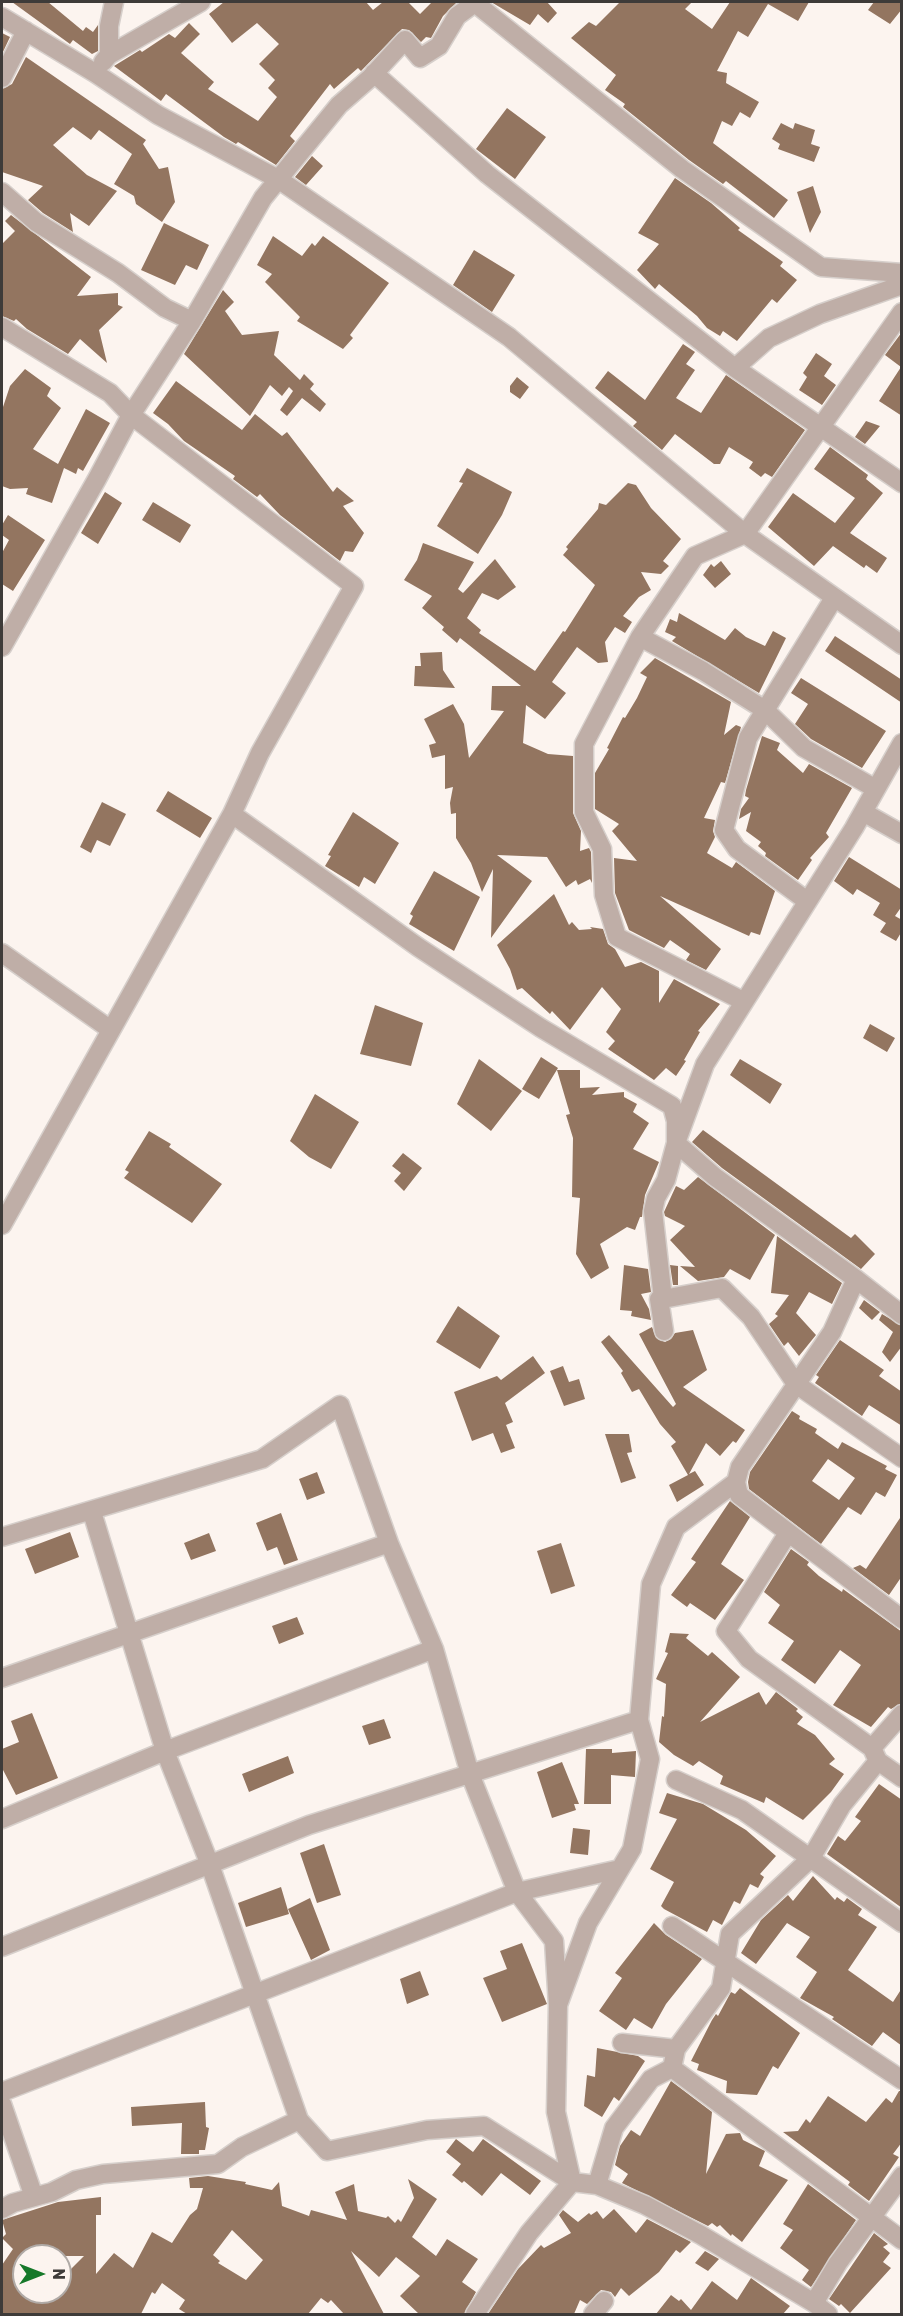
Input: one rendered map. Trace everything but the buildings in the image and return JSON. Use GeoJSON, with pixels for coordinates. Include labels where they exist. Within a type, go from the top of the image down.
{"type":"FeatureCollection","features":[{"type":"Feature","properties":{"kind":"street"},"geometry":{"type":"LineString","coordinates":[[109,55],[109,26],[114,2]]}},
{"type":"Feature","properties":{"kind":"street"},"geometry":{"type":"LineString","coordinates":[[95,73],[109,55],[201,2]]}},
{"type":"Feature","properties":{"kind":"street"},"geometry":{"type":"LineString","coordinates":[[2,647],[131,415],[192,321],[263,198],[339,105],[374,74],[405,40],[420,58],[439,46],[457,16],[475,2],[682,169],[821,267],[902,273]]}},
{"type":"Feature","properties":{"kind":"street"},"geometry":{"type":"LineString","coordinates":[[2,17],[95,73],[158,115],[278,178],[509,337],[745,534],[902,645]]}},
{"type":"Feature","properties":{"kind":"street"},"geometry":{"type":"LineString","coordinates":[[2,78],[26,31]]}},
{"type":"Feature","properties":{"kind":"street"},"geometry":{"type":"LineString","coordinates":[[374,74],[487,174],[735,368],[902,483]]}},
{"type":"Feature","properties":{"kind":"street"},"geometry":{"type":"LineString","coordinates":[[2,192],[36,222],[118,273],[165,308],[192,321]]}},
{"type":"Feature","properties":{"kind":"street"},"geometry":{"type":"LineString","coordinates":[[735,368],[769,338],[820,314],[902,285]]}},
{"type":"Feature","properties":{"kind":"street"},"geometry":{"type":"LineString","coordinates":[[743,1001],[617,937],[604,895],[602,849],[584,812],[584,744],[640,637],[695,556],[745,534],[899,322]]}},
{"type":"Feature","properties":{"kind":"street"},"geometry":{"type":"LineString","coordinates":[[2,327],[110,393],[131,415],[354,586],[260,753],[232,814],[2,1225]]}},
{"type":"Feature","properties":{"kind":"street"},"geometry":{"type":"LineString","coordinates":[[807,901],[737,849],[724,830],[748,738],[834,598]]}},
{"type":"Feature","properties":{"kind":"street"},"geometry":{"type":"LineString","coordinates":[[640,637],[703,671],[765,710],[804,748],[876,789]]}},
{"type":"Feature","properties":{"kind":"street"},"geometry":{"type":"LineString","coordinates":[[663,1299],[653,1211],[656,1198],[666,1180],[676,1143],[705,1064],[863,812],[902,743]]}},
{"type":"Feature","properties":{"kind":"street"},"geometry":{"type":"LineString","coordinates":[[863,812],[902,834]]}},
{"type":"Feature","properties":{"kind":"street"},"geometry":{"type":"LineString","coordinates":[[232,814],[417,947],[541,1028],[672,1106],[676,1121],[676,1143],[715,1177],[902,1315]]}},
{"type":"Feature","properties":{"kind":"street"},"geometry":{"type":"LineString","coordinates":[[2,953],[111,1030]]}},
{"type":"Feature","properties":{"kind":"street"},"geometry":{"type":"LineString","coordinates":[[856,1279],[832,1332],[740,1467],[736,1482],[739,1495],[902,1619]]}},
{"type":"Feature","properties":{"kind":"street"},"geometry":{"type":"LineString","coordinates":[[664,1331],[659,1299],[722,1288],[751,1317],[796,1384],[902,1458]]}},
{"type":"Feature","properties":{"kind":"street"},"geometry":{"type":"LineString","coordinates":[[2,1537],[92,1512],[262,1459],[340,1405],[389,1544],[434,1649],[470,1774],[517,1892],[554,1941],[558,2005],[556,2112],[572,2182]]}},
{"type":"Feature","properties":{"kind":"street"},"geometry":{"type":"LineString","coordinates":[[558,2005],[588,1923],[632,1849],[650,1759],[639,1720],[651,1584],[676,1527],[736,1482]]}},
{"type":"Feature","properties":{"kind":"street"},"geometry":{"type":"LineString","coordinates":[[92,1512],[131,1632],[165,1751],[210,1865],[299,2120],[327,2151],[427,2130],[484,2126],[572,2182],[597,2185],[669,2217],[814,2303],[828,2314]]}},
{"type":"Feature","properties":{"kind":"street"},"geometry":{"type":"LineString","coordinates":[[788,1533],[726,1631],[749,1659],[902,1778]]}},
{"type":"Feature","properties":{"kind":"street"},"geometry":{"type":"LineString","coordinates":[[2,1678],[389,1544]]}},
{"type":"Feature","properties":{"kind":"street"},"geometry":{"type":"LineString","coordinates":[[2,1819],[165,1751],[434,1649]]}},
{"type":"Feature","properties":{"kind":"street"},"geometry":{"type":"LineString","coordinates":[[672,2068],[676,2049],[721,1988],[727,1963],[730,1934],[811,1858],[842,1804],[902,1714]]}},
{"type":"Feature","properties":{"kind":"street"},"geometry":{"type":"LineString","coordinates":[[2,1947],[309,1825],[639,1720]]}},
{"type":"Feature","properties":{"kind":"street"},"geometry":{"type":"LineString","coordinates":[[676,1780],[742,1810],[902,1923]]}},
{"type":"Feature","properties":{"kind":"street"},"geometry":{"type":"LineString","coordinates":[[2,2092],[517,1892],[620,1869]]}},
{"type":"Feature","properties":{"kind":"street"},"geometry":{"type":"LineString","coordinates":[[672,1926],[898,2075]]}},
{"type":"Feature","properties":{"kind":"street"},"geometry":{"type":"LineString","coordinates":[[622,2043],[676,2049]]}},
{"type":"Feature","properties":{"kind":"street"},"geometry":{"type":"LineString","coordinates":[[597,2185],[614,2128],[651,2079],[672,2068]]}},
{"type":"Feature","properties":{"kind":"street"},"geometry":{"type":"LineString","coordinates":[[672,2068],[902,2240]]}},
{"type":"Feature","properties":{"kind":"street"},"geometry":{"type":"LineString","coordinates":[[2,2104],[34,2197]]}},
{"type":"Feature","properties":{"kind":"street"},"geometry":{"type":"LineString","coordinates":[[2,2209],[52,2192],[76,2180],[103,2174],[218,2164],[242,2147],[299,2120]]}},
{"type":"Feature","properties":{"kind":"street"},"geometry":{"type":"LineString","coordinates":[[814,2303],[838,2263],[902,2176]]}},
{"type":"Feature","properties":{"kind":"street"},"geometry":{"type":"LineString","coordinates":[[475,2314],[529,2233],[572,2182]]}}]}
